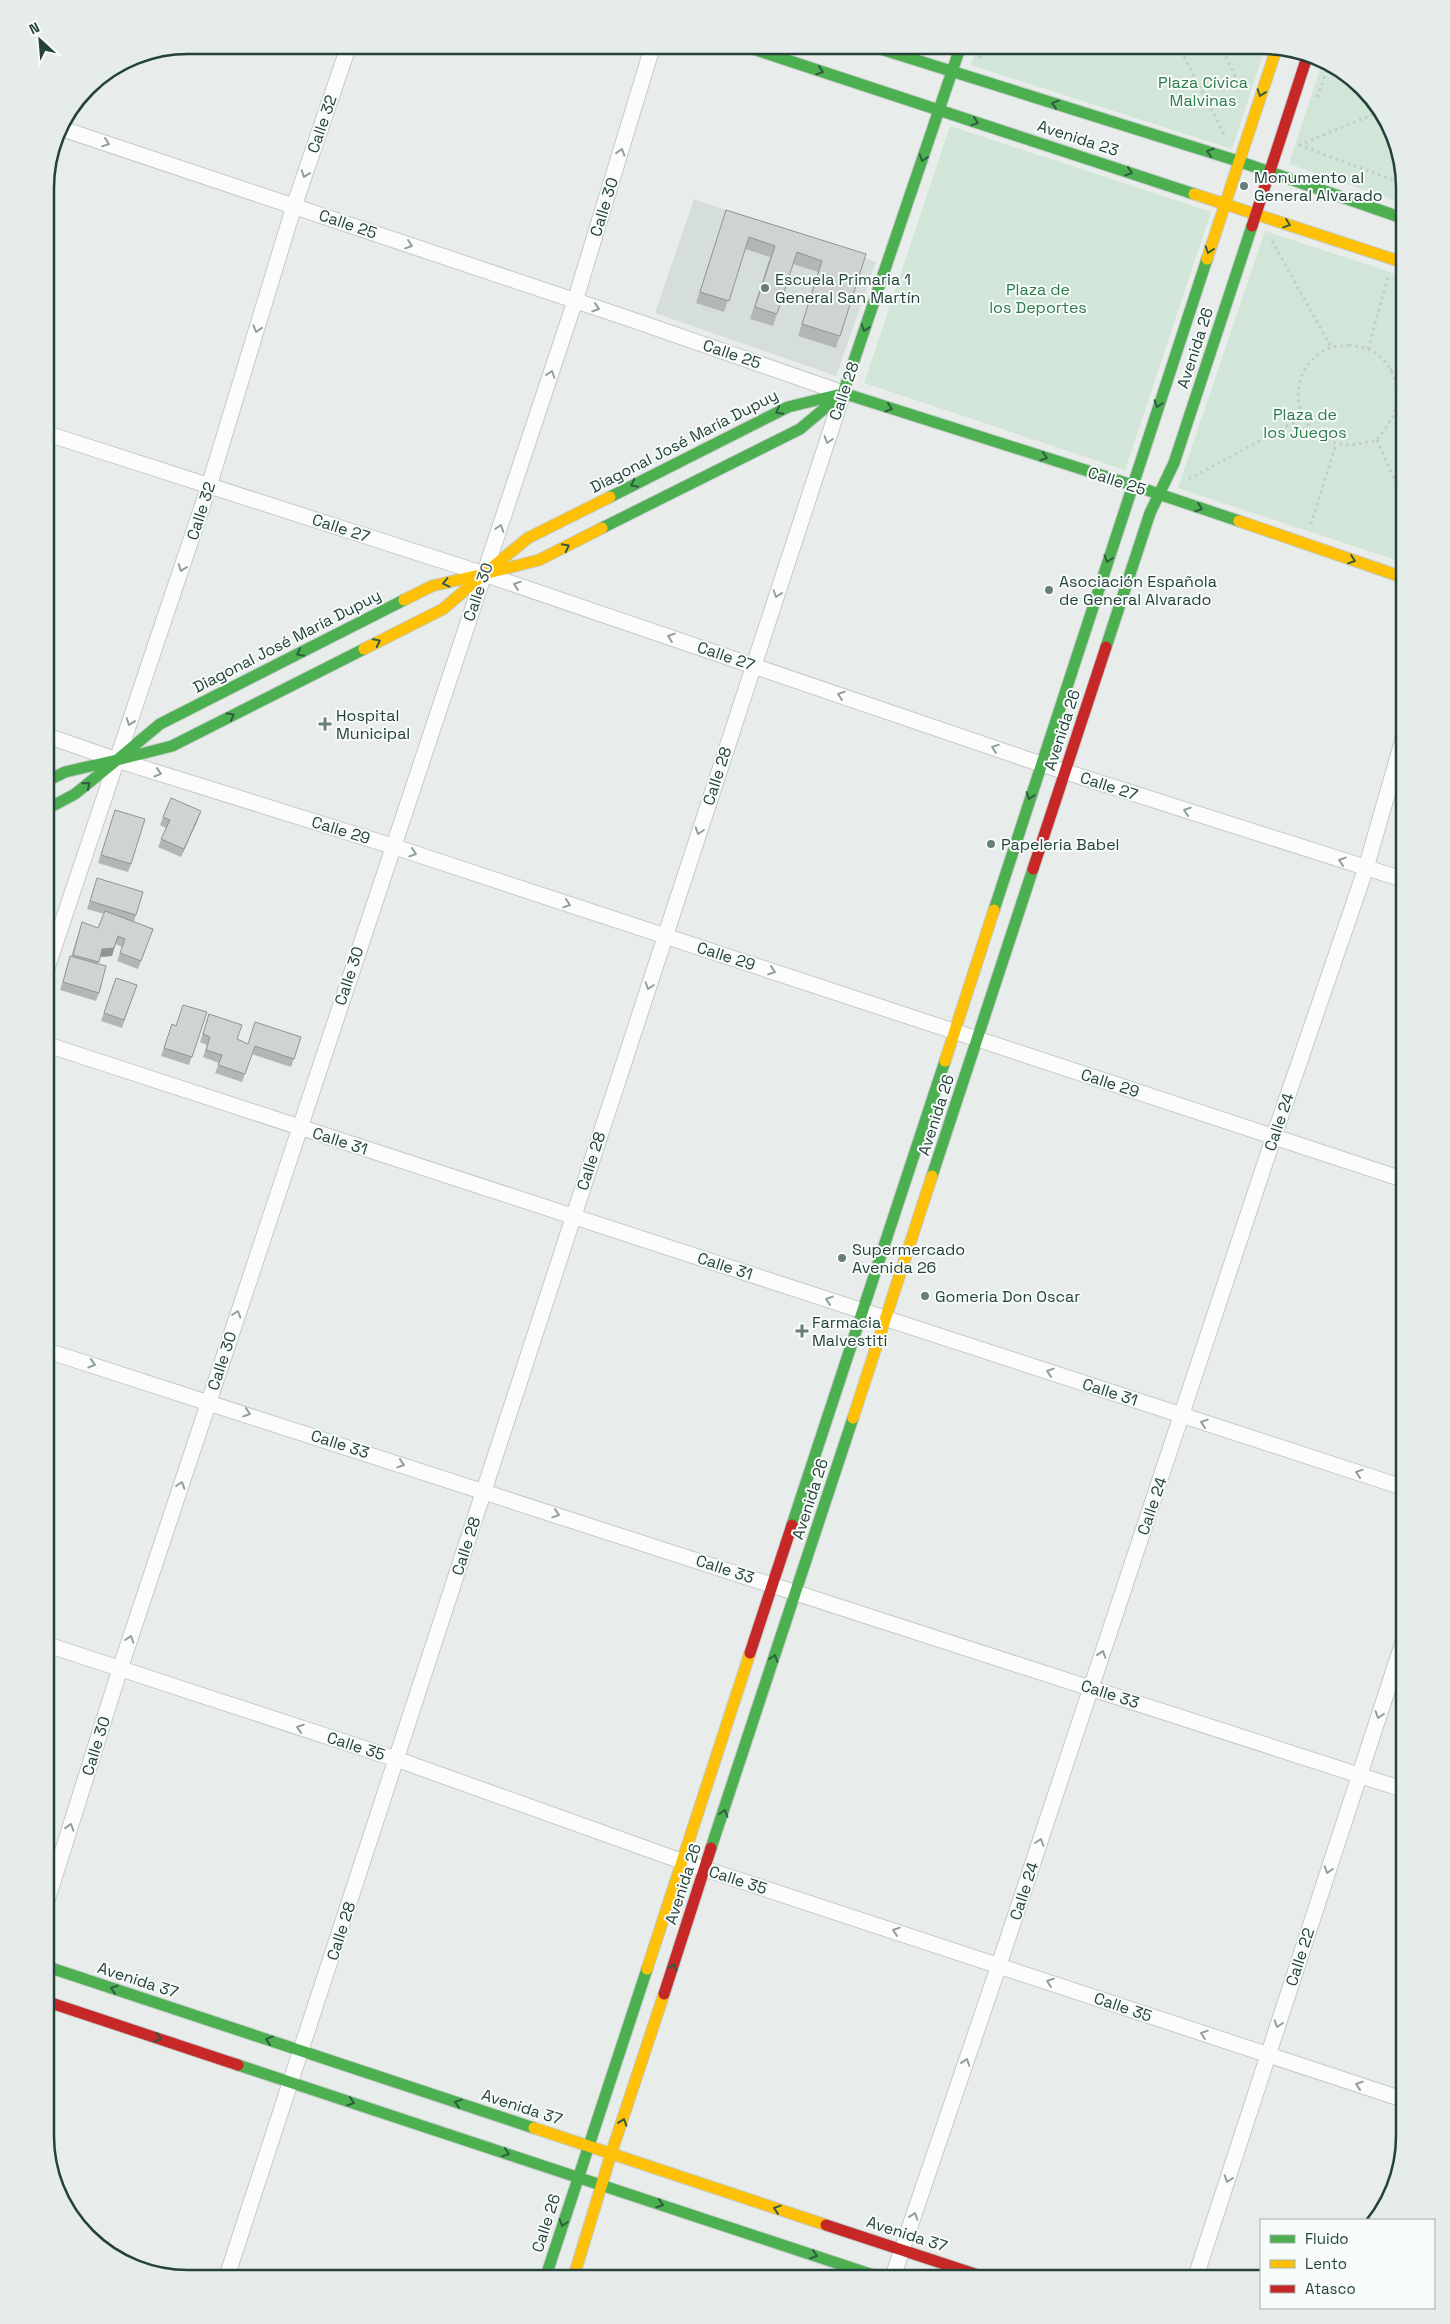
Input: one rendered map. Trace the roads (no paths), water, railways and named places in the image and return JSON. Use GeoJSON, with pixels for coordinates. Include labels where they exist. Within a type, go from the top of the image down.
{"type":"FeatureCollection","features":[{"type":"Feature","properties":{"kind":"main road","name":"Avenida 23"},"geometry":{"type":"LineString","coordinates":[[769,54],[1396,261]]}},
{"type":"Feature","properties":{"kind":"main road","name":"Avenida 23"},"geometry":{"type":"LineString","coordinates":[[895,54],[1271,171],[1396,216]]}},
{"type":"Feature","properties":{"kind":"main road","name":"Calle 28"},"geometry":{"type":"LineString","coordinates":[[843,393],[958,54]]}},
{"type":"Feature","properties":{"kind":"main road","name":"Avenida 26"},"geometry":{"type":"LineString","coordinates":[[578,2176],[1224,203],[1274,54]]}},
{"type":"Feature","properties":{"kind":"main road","name":"Avenida 26"},"geometry":{"type":"LineString","coordinates":[[601,2184],[1150,514],[1174,463],[1306,61]]}},
{"type":"Feature","properties":{"kind":"main road","name":"Calle 25"},"geometry":{"type":"LineString","coordinates":[[843,393],[1132,485],[1396,575]]}},
{"type":"Feature","properties":{"kind":"main road","name":"Diagonal José María Dupuy"},"geometry":{"type":"LineString","coordinates":[[54,778],[65,772],[172,746],[443,609],[528,538],[788,407],[843,393]]}},
{"type":"Feature","properties":{"kind":"main road","name":"Diagonal José María Dupuy"},"geometry":{"type":"LineString","coordinates":[[54,805],[75,794],[160,724],[169,719],[432,586],[539,560],[800,429],[843,393]]}},
{"type":"Feature","properties":{"kind":"main road","name":"Avenida 37"},"geometry":{"type":"LineString","coordinates":[[54,1969],[963,2270]]}},
{"type":"Feature","properties":{"kind":"main road"},"geometry":{"type":"LineString","coordinates":[[54,2004],[858,2270]]}},
{"type":"Feature","properties":{"kind":"main road","name":"Calle 26"},"geometry":{"type":"LineString","coordinates":[[548,2270],[578,2176]]}},
{"type":"Feature","properties":{"kind":"main road"},"geometry":{"type":"LineString","coordinates":[[576,2270],[601,2184]]}},
{"type":"Feature","properties":{"kind":"street","name":"Calle 32"},"geometry":{"type":"LineString","coordinates":[[54,947],[210,486],[294,206],[346,54]]}},
{"type":"Feature","properties":{"kind":"street","name":"Calle 30"},"geometry":{"type":"LineString","coordinates":[[54,1878],[120,1668],[208,1401],[575,301],[650,54]]}},
{"type":"Feature","properties":{"kind":"street","name":"Calle 25"},"geometry":{"type":"LineString","coordinates":[[67,130],[843,393]]}},
{"type":"Feature","properties":{"kind":"street","name":"Calle 28"},"geometry":{"type":"LineString","coordinates":[[229,2270],[843,393]]}},
{"type":"Feature","properties":{"kind":"street","name":"Calle 27"},"geometry":{"type":"LineString","coordinates":[[54,436],[484,574],[1041,764],[1396,877]]}},
{"type":"Feature","properties":{"kind":"street","name":"Calle 29"},"geometry":{"type":"LineString","coordinates":[[54,738],[117,760],[392,846],[1396,1177]]}},
{"type":"Feature","properties":{"kind":"street","name":"Calle 24"},"geometry":{"type":"LineString","coordinates":[[895,2270],[999,1965],[1274,1136],[1366,868],[1396,763]]}},
{"type":"Feature","properties":{"kind":"street","name":"Calle 31"},"geometry":{"type":"LineString","coordinates":[[54,1047],[1396,1485]]}},
{"type":"Feature","properties":{"kind":"street","name":"Calle 33"},"geometry":{"type":"LineString","coordinates":[[54,1353],[208,1401],[1396,1787]]}},
{"type":"Feature","properties":{"kind":"street","name":"Calle 35"},"geometry":{"type":"LineString","coordinates":[[54,1647],[396,1759],[681,1861],[1396,2097]]}},
{"type":"Feature","properties":{"kind":"street","name":"Calle 22"},"geometry":{"type":"LineString","coordinates":[[1198,2270],[1396,1663]]}},
{"type":"Feature","properties":{"kind":"place","name":"Monumento al General Alvarado"},"geometry":{"type":"Point","coordinates":[1244,186]}},
{"type":"Feature","properties":{"kind":"place","name":"Escuela Primaria 1 General San Martín"},"geometry":{"type":"Point","coordinates":[765,288]}},
{"type":"Feature","properties":{"kind":"place","name":"Asociación Española de General Alvarado"},"geometry":{"type":"Point","coordinates":[1049,590]}},
{"type":"Feature","properties":{"kind":"place","name":"Hospital Municipal"},"geometry":{"type":"Point","coordinates":[325,724]}},
{"type":"Feature","properties":{"kind":"place","name":"Papeleria Babel"},"geometry":{"type":"Point","coordinates":[991,844]}},
{"type":"Feature","properties":{"kind":"place","name":"Supermercado Avenida 26"},"geometry":{"type":"Point","coordinates":[842,1258]}},
{"type":"Feature","properties":{"kind":"place","name":"Gomeria Don Oscar"},"geometry":{"type":"Point","coordinates":[925,1296]}},
{"type":"Feature","properties":{"kind":"place","name":"Farmacia Malvestiti"},"geometry":{"type":"Point","coordinates":[802,1331]}},
{"type":"Feature","properties":{"kind":"park label","name":"Plaza Cívica Malvinas"},"geometry":{"type":"Point","coordinates":[1203,91]}},
{"type":"Feature","properties":{"kind":"park label","name":"Plaza de los Deportes"},"geometry":{"type":"Point","coordinates":[1038,298]}},
{"type":"Feature","properties":{"kind":"park label","name":"Plaza de los Juegos"},"geometry":{"type":"Point","coordinates":[1305,423]}}]}
